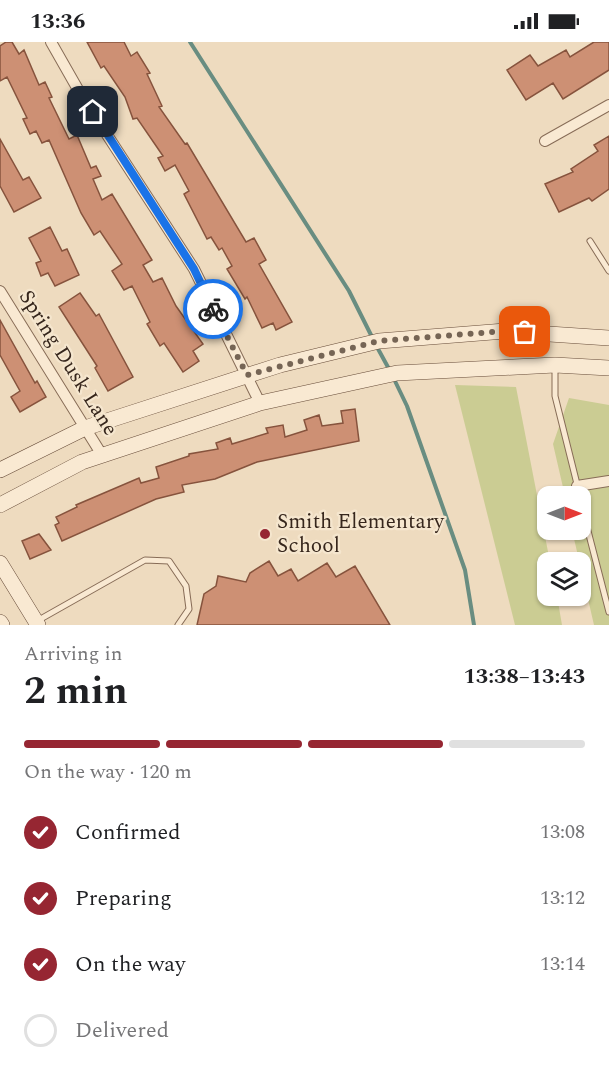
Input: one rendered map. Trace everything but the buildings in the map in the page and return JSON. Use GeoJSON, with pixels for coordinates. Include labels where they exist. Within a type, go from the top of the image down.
{"type":"FeatureCollection","features":[{"type":"Feature","properties":{"kind":"street"},"geometry":{"type":"LineString","coordinates":[[51,42],[80,93],[194,269],[260,403]]}},
{"type":"Feature","properties":{"kind":"street"},"geometry":{"type":"LineString","coordinates":[[545,141],[609,105]]}},
{"type":"Feature","properties":{"kind":"street","name":"Spring Dusk Lane"},"geometry":{"type":"LineString","coordinates":[[0,291],[102,455]]}},
{"type":"Feature","properties":{"kind":"street"},"geometry":{"type":"LineString","coordinates":[[0,470],[85,428],[247,375],[379,341],[505,331],[609,338]]}},
{"type":"Feature","properties":{"kind":"street"},"geometry":{"type":"LineString","coordinates":[[0,505],[82,462],[260,403],[397,373],[555,365],[609,368]]}},
{"type":"Feature","properties":{"kind":"street"},"geometry":{"type":"LineString","coordinates":[[591,489],[609,481]]}},
{"type":"Feature","properties":{"kind":"street"},"geometry":{"type":"LineString","coordinates":[[0,563],[37,623]]}},
{"type":"Feature","properties":{"kind":"lane"},"geometry":{"type":"LineString","coordinates":[[590,241],[609,271]]}},
{"type":"Feature","properties":{"kind":"lane"},"geometry":{"type":"LineString","coordinates":[[555,365],[555,396],[577,486]]}},
{"type":"Feature","properties":{"kind":"lane"},"geometry":{"type":"LineString","coordinates":[[591,540],[609,612]]}},
{"type":"Feature","properties":{"kind":"lane"},"geometry":{"type":"LineString","coordinates":[[37,623],[145,560],[169,561],[186,586],[189,609],[178,625]]}},
{"type":"Feature","properties":{"kind":"green space"},"geometry":{"type":"Polygon","coordinates":[[[455,385],[516,387],[537,495],[537,540],[546,540],[548,552],[537,552],[537,606],[559,606],[562,625],[515,625],[455,385]]]}},
{"type":"Feature","properties":{"kind":"green space"},"geometry":{"type":"Polygon","coordinates":[[[569,398],[609,405],[609,625],[594,625],[590,606],[591,552],[577,552],[574,540],[591,540],[591,486],[563,486],[553,444],[569,398]]]}},
{"type":"Feature","properties":{"kind":"waterway"},"geometry":{"type":"LineString","coordinates":[[190,42],[349,291],[372,337]]}},
{"type":"Feature","properties":{"kind":"waterway"},"geometry":{"type":"LineString","coordinates":[[377,347],[389,369]]}},
{"type":"Feature","properties":{"kind":"waterway"},"geometry":{"type":"LineString","coordinates":[[394,379],[407,406],[465,570],[474,625]]}},
{"type":"Feature","properties":{"kind":"way so far"},"geometry":{"type":"LineString","coordinates":[[213,309],[247,375],[379,341],[505,331],[525,332]]}},
{"type":"Feature","properties":{"kind":"place","name":"Smith Elementary School"},"geometry":{"type":"Point","coordinates":[265,534]}},
{"type":"Feature","properties":{"kind":"route"},"geometry":{"type":"LineString","coordinates":[[93,112],[194,269],[213,309]]}}]}
